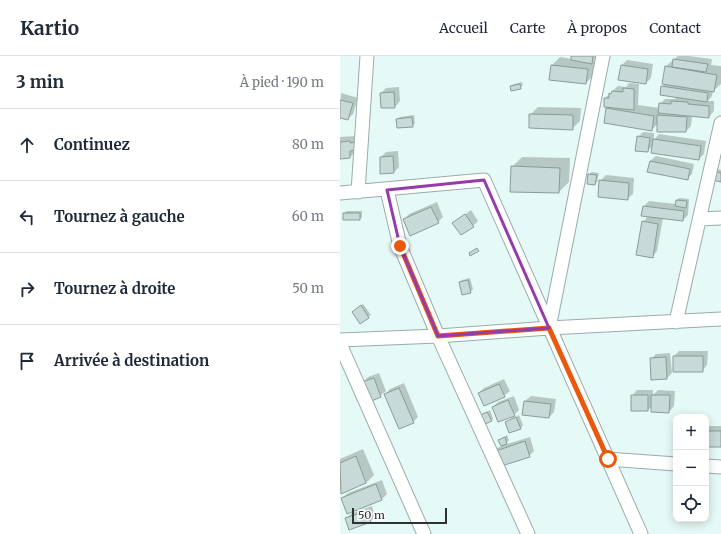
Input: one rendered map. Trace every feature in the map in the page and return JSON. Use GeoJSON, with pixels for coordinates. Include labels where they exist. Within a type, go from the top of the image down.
{"type":"FeatureCollection","features":[{"type":"Feature","properties":{"kind":"street"},"geometry":{"type":"LineString","coordinates":[[358,192],[366,56]]}},
{"type":"Feature","properties":{"kind":"street"},"geometry":{"type":"LineString","coordinates":[[549,328],[603,56]]}},
{"type":"Feature","properties":{"kind":"street"},"geometry":{"type":"LineString","coordinates":[[676,322],[721,123]]}},
{"type":"Feature","properties":{"kind":"street"},"geometry":{"type":"LineString","coordinates":[[340,194],[484,180],[641,534]]}},
{"type":"Feature","properties":{"kind":"street"},"geometry":{"type":"LineString","coordinates":[[387,190],[400,246],[438,336],[528,534]]}},
{"type":"Feature","properties":{"kind":"street"},"geometry":{"type":"LineString","coordinates":[[700,219],[721,218]]}},
{"type":"Feature","properties":{"kind":"street"},"geometry":{"type":"LineString","coordinates":[[340,340],[721,320]]}},
{"type":"Feature","properties":{"kind":"street"},"geometry":{"type":"LineString","coordinates":[[340,344],[424,534]]}},
{"type":"Feature","properties":{"kind":"street"},"geometry":{"type":"LineString","coordinates":[[608,459],[673,464]]}},
{"type":"Feature","properties":{"kind":"street"},"geometry":{"type":"LineString","coordinates":[[709,466],[721,467]]}},
{"type":"Feature","properties":{"kind":"highlighted area"},"geometry":{"type":"Polygon","coordinates":[[[484,180],[549,328],[438,336],[400,246],[387,190],[484,180]]]}},
{"type":"Feature","properties":{"kind":"building"},"geometry":{"type":"Polygon","coordinates":[[[571,56],[593,56],[592,64],[571,60],[571,56]]]}},
{"type":"Feature","properties":{"kind":"building"},"geometry":{"type":"Polygon","coordinates":[[[673,59],[708,64],[706,72],[672,67],[673,59]]]}},
{"type":"Feature","properties":{"kind":"building"},"geometry":{"type":"Polygon","coordinates":[[[551,65],[588,69],[586,84],[549,80],[551,65]]]}},
{"type":"Feature","properties":{"kind":"building"},"geometry":{"type":"Polygon","coordinates":[[[621,65],[648,69],[646,84],[618,80],[621,65]]]}},
{"type":"Feature","properties":{"kind":"building"},"geometry":{"type":"Polygon","coordinates":[[[665,66],[717,75],[714,92],[662,84],[665,66]]]}},
{"type":"Feature","properties":{"kind":"building"},"geometry":{"type":"Polygon","coordinates":[[[520,84],[521,89],[511,91],[510,86],[520,84]]]}},
{"type":"Feature","properties":{"kind":"building"},"geometry":{"type":"Polygon","coordinates":[[[661,86],[708,93],[707,102],[660,95],[661,86]]]}},
{"type":"Feature","properties":{"kind":"building"},"geometry":{"type":"Polygon","coordinates":[[[623,88],[634,89],[634,110],[604,107],[604,98],[609,98],[609,93],[611,94],[612,91],[623,92],[623,88]]]}},
{"type":"Feature","properties":{"kind":"building"},"geometry":{"type":"Polygon","coordinates":[[[394,92],[395,108],[381,108],[380,93],[394,92]]]}},
{"type":"Feature","properties":{"kind":"building"},"geometry":{"type":"Polygon","coordinates":[[[340,100],[353,103],[348,120],[340,118],[340,100]]]}},
{"type":"Feature","properties":{"kind":"building"},"geometry":{"type":"Polygon","coordinates":[[[671,101],[688,102],[688,104],[709,106],[709,118],[658,113],[659,103],[671,104],[671,101]]]}},
{"type":"Feature","properties":{"kind":"building"},"geometry":{"type":"Polygon","coordinates":[[[606,108],[654,116],[652,131],[604,123],[606,108]]]}},
{"type":"Feature","properties":{"kind":"building"},"geometry":{"type":"Polygon","coordinates":[[[529,114],[573,115],[573,130],[529,128],[529,114]]]}},
{"type":"Feature","properties":{"kind":"building"},"geometry":{"type":"Polygon","coordinates":[[[657,115],[687,117],[686,132],[657,132],[657,115]]]}},
{"type":"Feature","properties":{"kind":"building"},"geometry":{"type":"Polygon","coordinates":[[[412,117],[413,127],[397,128],[396,119],[412,117]]]}},
{"type":"Feature","properties":{"kind":"building"},"geometry":{"type":"Polygon","coordinates":[[[637,136],[650,138],[648,152],[635,151],[637,136]]]}},
{"type":"Feature","properties":{"kind":"building"},"geometry":{"type":"Polygon","coordinates":[[[653,139],[701,146],[699,160],[651,153],[653,139]]]}},
{"type":"Feature","properties":{"kind":"building"},"geometry":{"type":"Polygon","coordinates":[[[350,141],[350,143],[355,142],[355,150],[350,151],[350,158],[340,159],[340,142],[350,141]]]}},
{"type":"Feature","properties":{"kind":"building"},"geometry":{"type":"Polygon","coordinates":[[[393,156],[394,173],[380,174],[380,157],[393,156]]]}},
{"type":"Feature","properties":{"kind":"building"},"geometry":{"type":"Polygon","coordinates":[[[650,161],[690,169],[688,180],[647,172],[650,161]]]}},
{"type":"Feature","properties":{"kind":"building"},"geometry":{"type":"Polygon","coordinates":[[[511,166],[560,168],[559,193],[510,192],[511,166]]]}},
{"type":"Feature","properties":{"kind":"building"},"geometry":{"type":"Polygon","coordinates":[[[714,171],[721,173],[721,182],[712,180],[714,171]]]}},
{"type":"Feature","properties":{"kind":"building"},"geometry":{"type":"Polygon","coordinates":[[[588,174],[597,175],[595,185],[587,184],[588,174]]]}},
{"type":"Feature","properties":{"kind":"building"},"geometry":{"type":"Polygon","coordinates":[[[599,180],[629,183],[628,200],[598,197],[599,180]]]}},
{"type":"Feature","properties":{"kind":"building"},"geometry":{"type":"Polygon","coordinates":[[[676,200],[687,201],[686,208],[675,206],[676,200]]]}},
{"type":"Feature","properties":{"kind":"building"},"geometry":{"type":"Polygon","coordinates":[[[643,206],[684,211],[683,221],[641,216],[643,206]]]}},
{"type":"Feature","properties":{"kind":"building"},"geometry":{"type":"Polygon","coordinates":[[[431,207],[439,223],[410,236],[403,219],[431,207]]]}},
{"type":"Feature","properties":{"kind":"building"},"geometry":{"type":"Polygon","coordinates":[[[343,213],[360,213],[360,220],[343,220],[343,213]]]}},
{"type":"Feature","properties":{"kind":"building"},"geometry":{"type":"Polygon","coordinates":[[[465,214],[474,227],[461,235],[452,223],[465,214]]]}},
{"type":"Feature","properties":{"kind":"building"},"geometry":{"type":"Polygon","coordinates":[[[642,221],[658,224],[653,258],[636,255],[642,221]]]}},
{"type":"Feature","properties":{"kind":"building"},"geometry":{"type":"Polygon","coordinates":[[[477,248],[479,251],[470,256],[469,253],[477,248]]]}},
{"type":"Feature","properties":{"kind":"building"},"geometry":{"type":"Polygon","coordinates":[[[468,280],[471,293],[462,295],[459,282],[468,280]]]}},
{"type":"Feature","properties":{"kind":"building"},"geometry":{"type":"Polygon","coordinates":[[[361,305],[369,318],[360,324],[352,312],[361,305]]]}},
{"type":"Feature","properties":{"kind":"building"},"geometry":{"type":"Polygon","coordinates":[[[673,356],[703,356],[703,372],[673,372],[673,356]]]}},
{"type":"Feature","properties":{"kind":"building"},"geometry":{"type":"Polygon","coordinates":[[[666,357],[667,379],[651,380],[650,358],[666,357]]]}},
{"type":"Feature","properties":{"kind":"building"},"geometry":{"type":"Polygon","coordinates":[[[374,378],[381,397],[369,402],[361,382],[374,378]]]}},
{"type":"Feature","properties":{"kind":"building"},"geometry":{"type":"Polygon","coordinates":[[[499,384],[505,397],[484,406],[478,393],[499,384]]]}},
{"type":"Feature","properties":{"kind":"building"},"geometry":{"type":"Polygon","coordinates":[[[399,388],[414,423],[399,429],[384,394],[399,388]]]}},
{"type":"Feature","properties":{"kind":"building"},"geometry":{"type":"Polygon","coordinates":[[[631,395],[648,395],[648,411],[631,411],[631,395]]]}},
{"type":"Feature","properties":{"kind":"building"},"geometry":{"type":"Polygon","coordinates":[[[651,395],[670,395],[669,413],[651,412],[651,395]]]}},
{"type":"Feature","properties":{"kind":"building"},"geometry":{"type":"Polygon","coordinates":[[[508,400],[515,416],[498,422],[492,407],[508,400]]]}},
{"type":"Feature","properties":{"kind":"building"},"geometry":{"type":"Polygon","coordinates":[[[524,401],[551,404],[549,418],[522,415],[524,401]]]}},
{"type":"Feature","properties":{"kind":"building"},"geometry":{"type":"Polygon","coordinates":[[[487,412],[492,421],[478,427],[474,418],[487,412]]]}},
{"type":"Feature","properties":{"kind":"building"},"geometry":{"type":"Polygon","coordinates":[[[516,417],[521,429],[509,433],[505,422],[516,417]]]}},
{"type":"Feature","properties":{"kind":"building"},"geometry":{"type":"Polygon","coordinates":[[[709,431],[721,431],[721,447],[709,447],[709,431]]]}},
{"type":"Feature","properties":{"kind":"building"},"geometry":{"type":"Polygon","coordinates":[[[505,437],[507,444],[501,446],[498,440],[505,437]]]}},
{"type":"Feature","properties":{"kind":"building"},"geometry":{"type":"Polygon","coordinates":[[[525,441],[530,457],[495,468],[490,453],[525,441]]]}},
{"type":"Feature","properties":{"kind":"building"},"geometry":{"type":"Polygon","coordinates":[[[356,456],[366,483],[341,494],[340,463],[356,456]]]}},
{"type":"Feature","properties":{"kind":"building"},"geometry":{"type":"Polygon","coordinates":[[[376,484],[382,500],[347,514],[341,498],[376,484]]]}},
{"type":"Feature","properties":{"kind":"building"},"geometry":{"type":"Polygon","coordinates":[[[367,511],[371,522],[349,530],[345,518],[367,511]]]}},
{"type":"Feature","properties":{"kind":"route"},"geometry":{"type":"LineString","coordinates":[[400,246],[438,336],[549,328],[608,459]]}}]}
